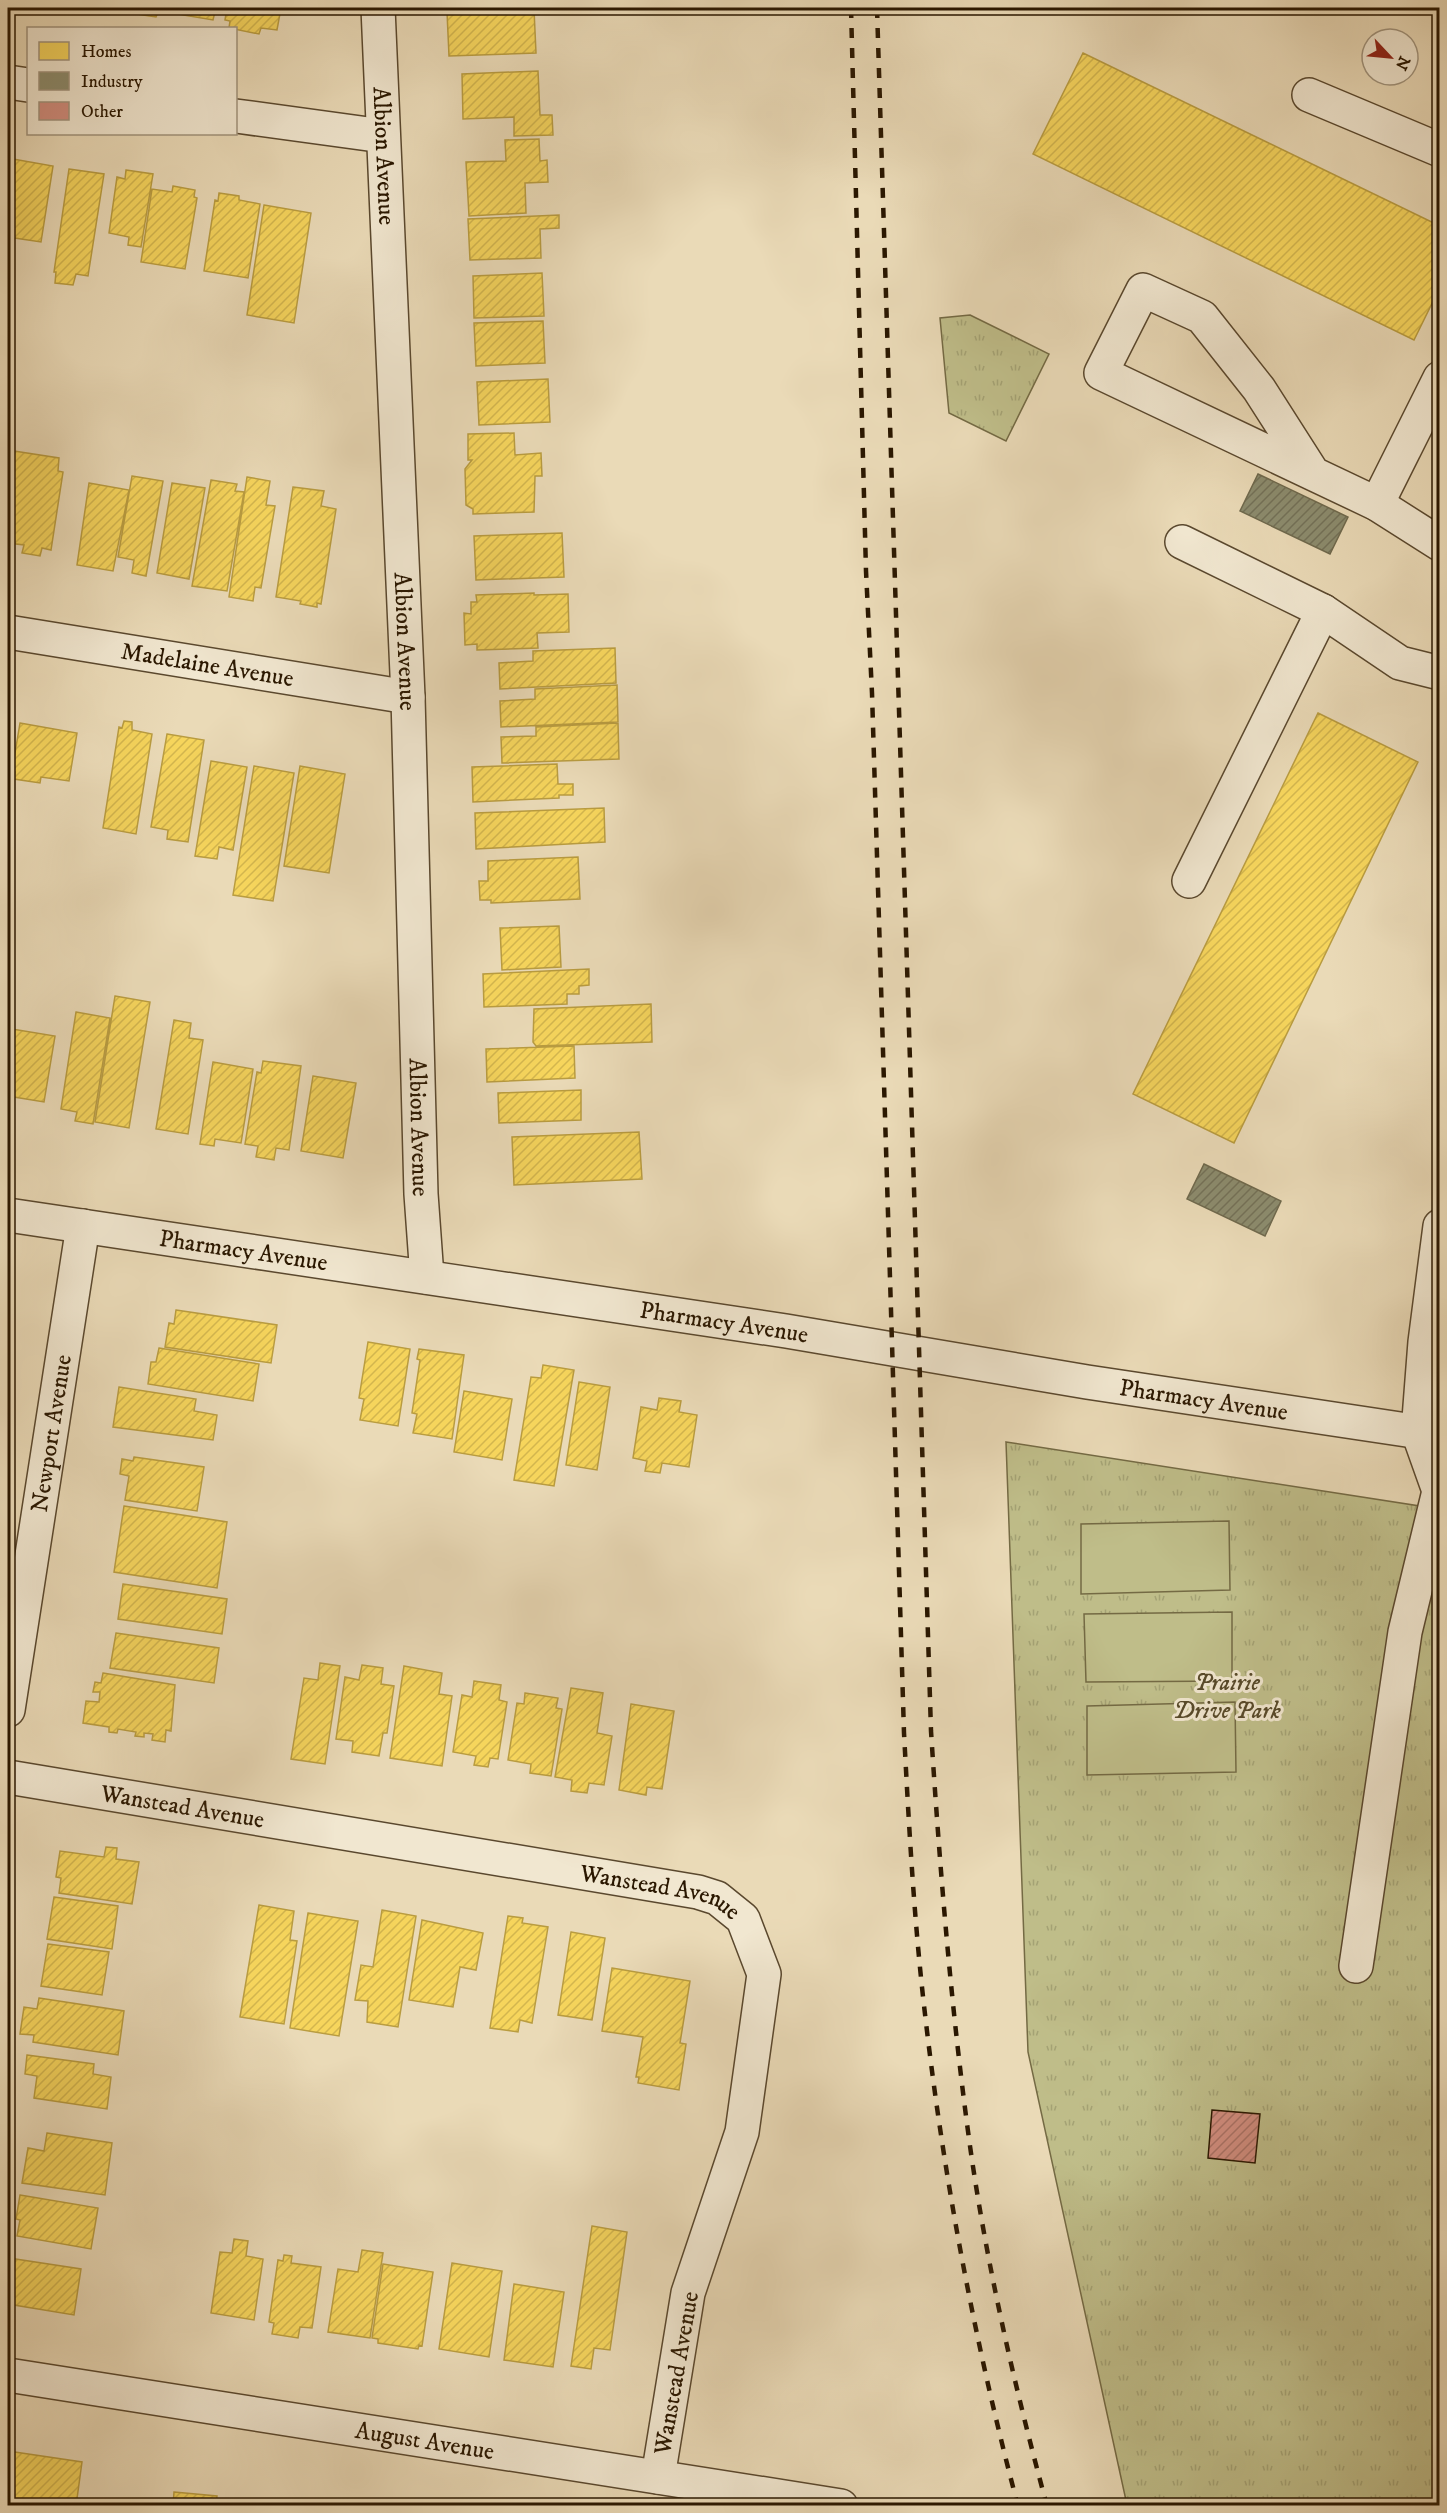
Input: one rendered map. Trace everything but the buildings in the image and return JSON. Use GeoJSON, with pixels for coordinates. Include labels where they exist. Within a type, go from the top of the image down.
{"type":"FeatureCollection","features":[{"type":"Feature","properties":{"kind":"street","name":"Albion Avenue"},"geometry":{"type":"LineString","coordinates":[[378,8],[408,697],[422,1194],[427,1276]]}},
{"type":"Feature","properties":{"kind":"street"},"geometry":{"type":"LineString","coordinates":[[8,82],[27,85]]}},
{"type":"Feature","properties":{"kind":"street"},"geometry":{"type":"LineString","coordinates":[[1309,95],[1440,150]]}},
{"type":"Feature","properties":{"kind":"street"},"geometry":{"type":"LineString","coordinates":[[237,116],[383,136]]}},
{"type":"Feature","properties":{"kind":"street"},"geometry":{"type":"LineString","coordinates":[[1312,472],[1259,389],[1202,317],[1143,290],[1101,373],[1137,388],[1377,504],[1440,544]]}},
{"type":"Feature","properties":{"kind":"street"},"geometry":{"type":"LineString","coordinates":[[1377,504],[1440,378]]}},
{"type":"Feature","properties":{"kind":"street"},"geometry":{"type":"LineString","coordinates":[[1182,542],[1323,611],[1400,663],[1440,673]]}},
{"type":"Feature","properties":{"kind":"street"},"geometry":{"type":"LineString","coordinates":[[1189,881],[1323,611]]}},
{"type":"Feature","properties":{"kind":"street","name":"Madelaine Avenue"},"geometry":{"type":"LineString","coordinates":[[8,632],[408,697]]}},
{"type":"Feature","properties":{"kind":"street","name":"Pharmacy Avenue"},"geometry":{"type":"LineString","coordinates":[[8,1215],[786,1331],[1087,1382],[1429,1433]]}},
{"type":"Feature","properties":{"kind":"street","name":"Newport Avenue"},"geometry":{"type":"LineString","coordinates":[[8,1710],[83,1226]]}},
{"type":"Feature","properties":{"kind":"street"},"geometry":{"type":"LineString","coordinates":[[1356,1966],[1406,1632],[1439,1491],[1429,1433],[1425,1342],[1440,1226]]}},
{"type":"Feature","properties":{"kind":"street","name":"Wanstead Avenue"},"geometry":{"type":"LineString","coordinates":[[8,1777],[698,1892],[717,1898],[743,1919],[764,1974],[742,2132],[688,2293],[657,2477]]}},
{"type":"Feature","properties":{"kind":"street","name":"August Avenue"},"geometry":{"type":"LineString","coordinates":[[8,2375],[841,2505]]}},
{"type":"Feature","properties":{"kind":"green space"},"geometry":{"type":"Polygon","coordinates":[[[970,315],[1049,354],[1006,441],[949,413],[940,318],[970,315]]]}},
{"type":"Feature","properties":{"kind":"green space","name":"Prairie Drive Park"},"geometry":{"type":"Polygon","coordinates":[[[1006,1442],[1439,1509],[1439,2505],[1127,2505],[1028,2052],[1006,1442]]]}},
{"type":"Feature","properties":{"kind":"green space"},"geometry":{"type":"Polygon","coordinates":[[[1229,1521],[1230,1590],[1081,1594],[1081,1524],[1229,1521]]]}},
{"type":"Feature","properties":{"kind":"green space"},"geometry":{"type":"Polygon","coordinates":[[[1232,1612],[1232,1681],[1086,1682],[1084,1614],[1232,1612]]]}},
{"type":"Feature","properties":{"kind":"green space"},"geometry":{"type":"Polygon","coordinates":[[[1235,1702],[1236,1772],[1087,1775],[1087,1706],[1235,1702]]]}},
{"type":"Feature","properties":{"kind":"railway"},"geometry":{"type":"LineString","coordinates":[[851,8],[866,571],[872,693],[904,1733],[912,1873],[925,2014],[951,2200],[988,2384],[1018,2506]]}},
{"type":"Feature","properties":{"kind":"railway"},"geometry":{"type":"LineString","coordinates":[[877,8],[934,1783],[952,1991],[963,2094],[977,2191],[1003,2327],[1047,2506]]}}]}
